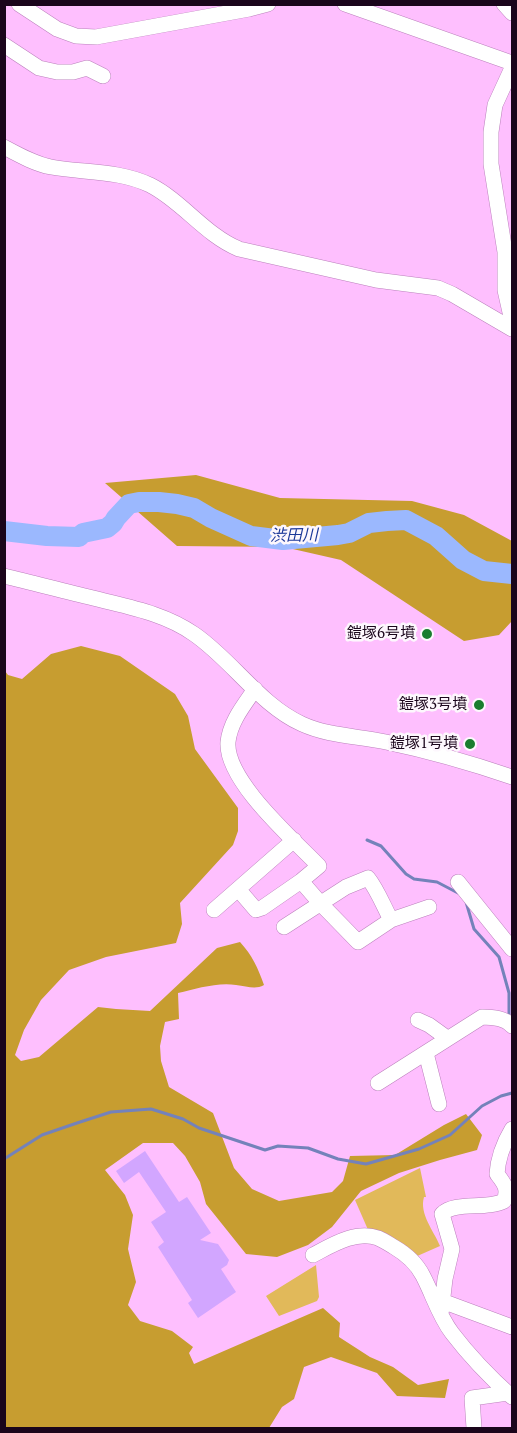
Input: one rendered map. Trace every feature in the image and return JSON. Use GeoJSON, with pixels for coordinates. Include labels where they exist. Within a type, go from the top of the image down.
{"type":"FeatureCollection","features":[{"type":"Feature","properties":{"kind":"street"},"geometry":{"type":"LineString","coordinates":[[19,4],[57,29],[76,36],[96,37],[268,4]]}},
{"type":"Feature","properties":{"kind":"street"},"geometry":{"type":"LineString","coordinates":[[345,4],[513,63]]}},
{"type":"Feature","properties":{"kind":"street"},"geometry":{"type":"LineString","coordinates":[[504,4],[513,13]]}},
{"type":"Feature","properties":{"kind":"street"},"geometry":{"type":"LineString","coordinates":[[4,45],[39,68],[57,72],[72,72],[87,68],[103,76]]}},
{"type":"Feature","properties":{"kind":"street"},"geometry":{"type":"LineString","coordinates":[[513,68],[495,105],[490,132],[491,164],[506,252],[505,290],[513,321]]}},
{"type":"Feature","properties":{"kind":"street"},"geometry":{"type":"LineString","coordinates":[[4,147],[49,167],[114,174],[150,185],[223,240],[239,249],[376,280],[438,288],[513,329]]}},
{"type":"Feature","properties":{"kind":"street"},"geometry":{"type":"LineString","coordinates":[[4,576],[147,611],[173,621],[207,643],[280,711],[303,725],[334,734],[410,747],[513,777]]}},
{"type":"Feature","properties":{"kind":"street"},"geometry":{"type":"LineString","coordinates":[[238,889],[256,910],[301,881],[319,866],[255,800],[233,765],[228,751],[229,735],[233,724],[255,688]]}},
{"type":"Feature","properties":{"kind":"street"},"geometry":{"type":"LineString","coordinates":[[214,910],[294,840]]}},
{"type":"Feature","properties":{"kind":"street"},"geometry":{"type":"LineString","coordinates":[[284,927],[346,887],[368,878],[391,920]]}},
{"type":"Feature","properties":{"kind":"street"},"geometry":{"type":"LineString","coordinates":[[301,881],[358,942],[391,920],[429,907]]}},
{"type":"Feature","properties":{"kind":"street"},"geometry":{"type":"LineString","coordinates":[[458,882],[513,949]]}},
{"type":"Feature","properties":{"kind":"street"},"geometry":{"type":"LineString","coordinates":[[378,1083],[482,1017],[504,1020],[513,1026]]}},
{"type":"Feature","properties":{"kind":"street"},"geometry":{"type":"LineString","coordinates":[[418,1020],[447,1038]]}},
{"type":"Feature","properties":{"kind":"street"},"geometry":{"type":"LineString","coordinates":[[426,1053],[439,1104]]}},
{"type":"Feature","properties":{"kind":"street"},"geometry":{"type":"LineString","coordinates":[[442,1307],[445,1279],[452,1249],[442,1214],[448,1209],[504,1201],[506,1187],[497,1174],[498,1158],[505,1140],[513,1129]]}},
{"type":"Feature","properties":{"kind":"street"},"geometry":{"type":"LineString","coordinates":[[313,1255],[341,1241],[360,1236],[379,1238],[407,1255],[422,1274],[442,1307],[452,1332],[510,1395]]}},
{"type":"Feature","properties":{"kind":"street"},"geometry":{"type":"LineString","coordinates":[[442,1307],[513,1327]]}},
{"type":"Feature","properties":{"kind":"street"},"geometry":{"type":"LineString","coordinates":[[474,1428],[472,1398],[510,1395]]}},
{"type":"Feature","properties":{"kind":"shaded area"},"geometry":{"type":"Polygon","coordinates":[[[196,475],[280,498],[412,501],[464,515],[512,541],[512,621],[499,635],[464,641],[341,560],[284,547],[177,546],[105,483],[196,475]]]}},
{"type":"Feature","properties":{"kind":"shaded area"},"geometry":{"type":"Polygon","coordinates":[[[81,646],[120,656],[175,694],[188,716],[195,749],[238,808],[238,831],[233,845],[180,903],[182,924],[176,943],[106,957],[69,970],[41,1000],[24,1030],[15,1055],[21,1061],[39,1057],[98,1007],[150,1011],[217,948],[240,942],[254,962],[264,985],[254,987],[221,984],[178,993],[179,1019],[165,1022],[160,1046],[161,1061],[169,1087],[213,1113],[234,1168],[252,1189],[279,1201],[332,1192],[343,1181],[350,1156],[395,1155],[466,1114],[482,1135],[477,1150],[399,1173],[361,1191],[332,1227],[308,1245],[277,1257],[246,1254],[206,1204],[200,1182],[185,1156],[173,1143],[143,1143],[105,1170],[125,1195],[133,1215],[128,1249],[136,1282],[128,1305],[140,1321],[172,1331],[193,1347],[189,1353],[194,1364],[323,1308],[340,1323],[339,1337],[370,1357],[393,1367],[418,1385],[449,1379],[445,1398],[397,1396],[377,1373],[331,1357],[304,1367],[294,1399],[282,1407],[269,1428],[5,1428],[5,671],[8,675],[22,679],[51,654],[81,646]]]}},
{"type":"Feature","properties":{"kind":"shaded area"},"geometry":{"type":"Polygon","coordinates":[[[420,1168],[426,1197],[423,1203],[424,1210],[440,1246],[415,1257],[369,1232],[355,1200],[420,1168]]]}},
{"type":"Feature","properties":{"kind":"shaded area"},"geometry":{"type":"Polygon","coordinates":[[[316,1265],[319,1297],[317,1301],[279,1316],[266,1296],[316,1265]]]}},
{"type":"Feature","properties":{"kind":"building"},"geometry":{"type":"Polygon","coordinates":[[[145,1151],[179,1202],[187,1197],[211,1233],[200,1240],[218,1244],[229,1260],[227,1265],[221,1269],[236,1292],[198,1318],[188,1303],[192,1300],[158,1247],[164,1242],[151,1222],[166,1212],[139,1172],[124,1183],[116,1171],[145,1151]]]}},
{"type":"Feature","properties":{"kind":"waterway","name":"渋田川"},"geometry":{"type":"LineString","coordinates":[[4,531],[79,537],[83,533],[107,528],[129,504],[139,502],[159,502],[194,508],[251,536],[283,540],[338,535],[349,533],[369,523],[406,520],[436,536],[463,560],[484,571],[512,574]]}},
{"type":"Feature","properties":{"kind":"waterway"},"geometry":{"type":"LineString","coordinates":[[367,840],[381,846],[406,874],[414,879],[437,882],[458,893]]}},
{"type":"Feature","properties":{"kind":"waterway"},"geometry":{"type":"LineString","coordinates":[[466,902],[474,929],[499,957],[509,993],[509,1015]]}},
{"type":"Feature","properties":{"kind":"waterway"},"geometry":{"type":"LineString","coordinates":[[4,1159],[42,1135],[77,1123],[111,1112],[151,1109],[265,1150],[278,1146],[308,1148],[338,1159],[366,1164],[419,1149],[450,1135],[482,1106],[512,1093]]}},
{"type":"Feature","properties":{"kind":"place","name":"鎧塚6号墳"},"geometry":{"type":"Point","coordinates":[427,634]}},
{"type":"Feature","properties":{"kind":"place","name":"鎧塚3号墳"},"geometry":{"type":"Point","coordinates":[479,705]}},
{"type":"Feature","properties":{"kind":"place","name":"鎧塚1号墳"},"geometry":{"type":"Point","coordinates":[470,744]}}]}
